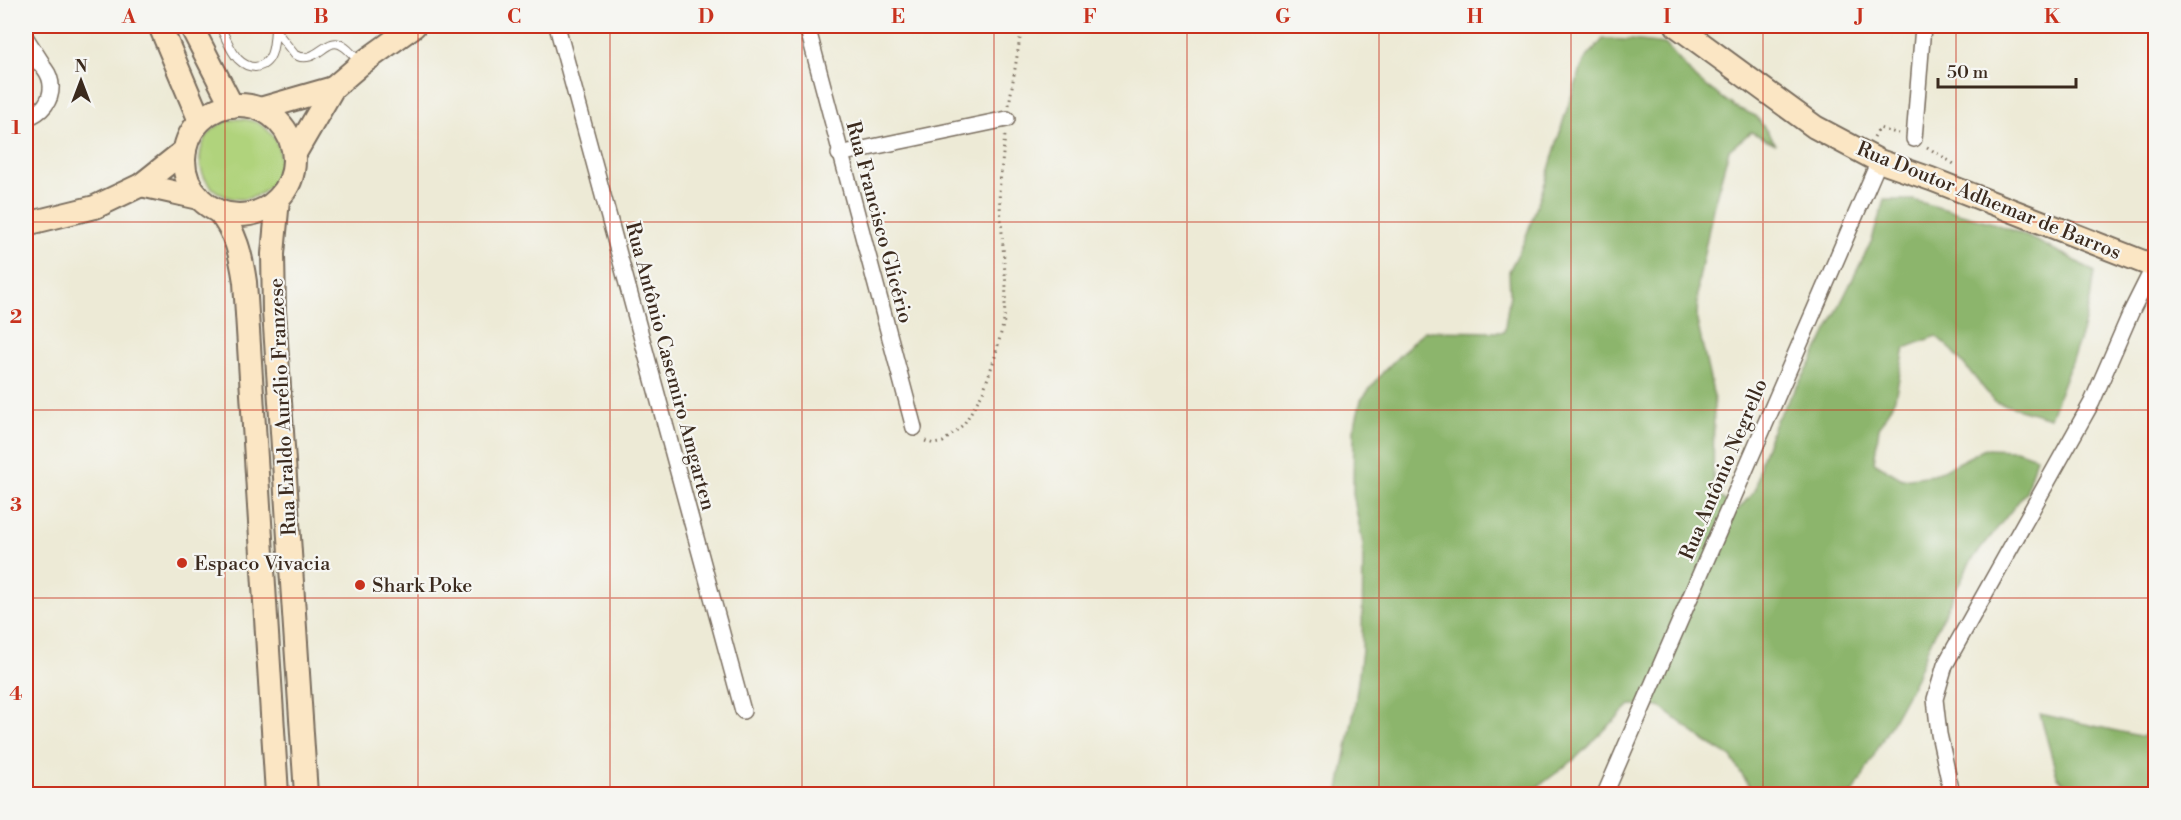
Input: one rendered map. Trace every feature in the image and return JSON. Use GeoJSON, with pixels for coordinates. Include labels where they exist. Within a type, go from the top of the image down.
{"type":"FeatureCollection","features":[{"type":"Feature","properties":{"kind":"main road"},"geometry":{"type":"LineString","coordinates":[[160,26],[201,121]]}},
{"type":"Feature","properties":{"kind":"main road"},"geometry":{"type":"LineString","coordinates":[[191,26],[232,106]]}},
{"type":"Feature","properties":{"kind":"main road"},"geometry":{"type":"LineString","coordinates":[[294,155],[333,88],[361,64],[414,26]]}},
{"type":"Feature","properties":{"kind":"main road","name":"Rua Doutor Adhemar de Barros"},"geometry":{"type":"LineString","coordinates":[[1677,26],[1815,127],[1874,158],[1931,178],[2155,267]]}},
{"type":"Feature","properties":{"kind":"main road"},"geometry":{"type":"LineString","coordinates":[[260,109],[333,88]]}},
{"type":"Feature","properties":{"kind":"main road"},"geometry":{"type":"LineString","coordinates":[[232,106],[260,109],[273,117],[284,128],[291,141],[294,155],[291,179],[278,199],[261,211],[239,215],[218,211],[199,198],[191,188],[186,176],[185,150],[191,134],[201,121],[220,109],[232,106]]}},
{"type":"Feature","properties":{"kind":"main road"},"geometry":{"type":"LineString","coordinates":[[26,224],[95,207],[141,185],[185,150]]}},
{"type":"Feature","properties":{"kind":"main road"},"geometry":{"type":"LineString","coordinates":[[141,185],[199,198]]}},
{"type":"Feature","properties":{"kind":"main road","name":"Rua Eraldo Aurélio Franzese"},"geometry":{"type":"LineString","coordinates":[[278,199],[273,254],[274,311],[306,795]]}},
{"type":"Feature","properties":{"kind":"main road","name":"Rua Eraldo Aurélio Franzese"},"geometry":{"type":"LineString","coordinates":[[218,211],[228,223],[235,238],[242,260],[245,282],[278,795]]}},
{"type":"Feature","properties":{"kind":"street","name":"Rua Francisco Glicério"},"geometry":{"type":"LineString","coordinates":[[807,26],[839,154],[914,428]]}},
{"type":"Feature","properties":{"kind":"street"},"geometry":{"type":"LineString","coordinates":[[1914,139],[1923,26]]}},
{"type":"Feature","properties":{"kind":"street","name":"Rua Antônio Casemiro Amgarten"},"geometry":{"type":"LineString","coordinates":[[556,27],[743,711]]}},
{"type":"Feature","properties":{"kind":"street"},"geometry":{"type":"LineString","coordinates":[[26,38],[50,78],[51,89],[49,100],[43,109],[34,116],[26,118]]}},
{"type":"Feature","properties":{"kind":"street"},"geometry":{"type":"LineString","coordinates":[[26,56],[37,60],[45,68]]}},
{"type":"Feature","properties":{"kind":"street"},"geometry":{"type":"LineString","coordinates":[[839,154],[1007,119]]}},
{"type":"Feature","properties":{"kind":"street","name":"Rua Antônio Negrello"},"geometry":{"type":"LineString","coordinates":[[1605,795],[1874,158]]}},
{"type":"Feature","properties":{"kind":"street"},"geometry":{"type":"LineString","coordinates":[[1952,795],[1939,734],[1935,699],[1945,665],[2092,402],[2132,310],[2155,267]]}},
{"type":"Feature","properties":{"kind":"lane"},"geometry":{"type":"LineString","coordinates":[[219,26],[236,57],[249,66],[264,65],[269,60],[273,51],[274,27]]}},
{"type":"Feature","properties":{"kind":"lane"},"geometry":{"type":"LineString","coordinates":[[274,27],[299,57],[309,57],[333,43],[342,44],[361,64]]}},
{"type":"Feature","properties":{"kind":"path"},"geometry":{"type":"LineString","coordinates":[[914,428],[927,442],[934,444],[943,442],[964,424],[982,392],[995,357],[1004,321],[1005,298],[999,192],[1007,119],[1022,26]]}},
{"type":"Feature","properties":{"kind":"path"},"geometry":{"type":"LineString","coordinates":[[1874,158],[1881,141],[1874,136],[1879,128],[1914,139]]}},
{"type":"Feature","properties":{"kind":"green space"},"geometry":{"type":"Polygon","coordinates":[[[1603,39],[1665,44],[1695,78],[1735,107],[1756,116],[1776,144],[1751,132],[1729,150],[1713,208],[1698,284],[1697,321],[1714,397],[1713,492],[1738,510],[1756,489],[1761,460],[1776,420],[1809,367],[1872,240],[1884,200],[1913,200],[1993,223],[2022,234],[2094,272],[2082,333],[2050,418],[1995,402],[1953,351],[1936,336],[1905,348],[1895,398],[1879,428],[1874,462],[1902,479],[1933,475],[1985,449],[2016,450],[2036,457],[2026,492],[1969,564],[1928,647],[1916,678],[1853,794],[1750,794],[1749,786],[1731,757],[1706,742],[1659,706],[1630,705],[1575,759],[1528,794],[1338,794],[1354,712],[1362,650],[1363,545],[1353,494],[1354,429],[1361,400],[1384,371],[1424,331],[1504,332],[1510,294],[1509,271],[1524,242],[1584,61],[1603,39]]]}},
{"type":"Feature","properties":{"kind":"green space"},"geometry":{"type":"Polygon","coordinates":[[[240,119],[255,122],[268,131],[277,144],[280,159],[277,174],[268,187],[255,196],[240,199],[225,196],[212,187],[203,174],[200,159],[203,144],[212,131],[225,122],[240,119]]]}},
{"type":"Feature","properties":{"kind":"green space"},"geometry":{"type":"Polygon","coordinates":[[[2155,710],[2155,794],[2073,794],[2057,776],[2040,714],[2144,737],[2155,710]]]}},
{"type":"Feature","properties":{"kind":"place","name":"Espaco Vivacia"},"geometry":{"type":"Point","coordinates":[182,563]}},
{"type":"Feature","properties":{"kind":"place","name":"Shark Poke"},"geometry":{"type":"Point","coordinates":[360,585]}}]}
